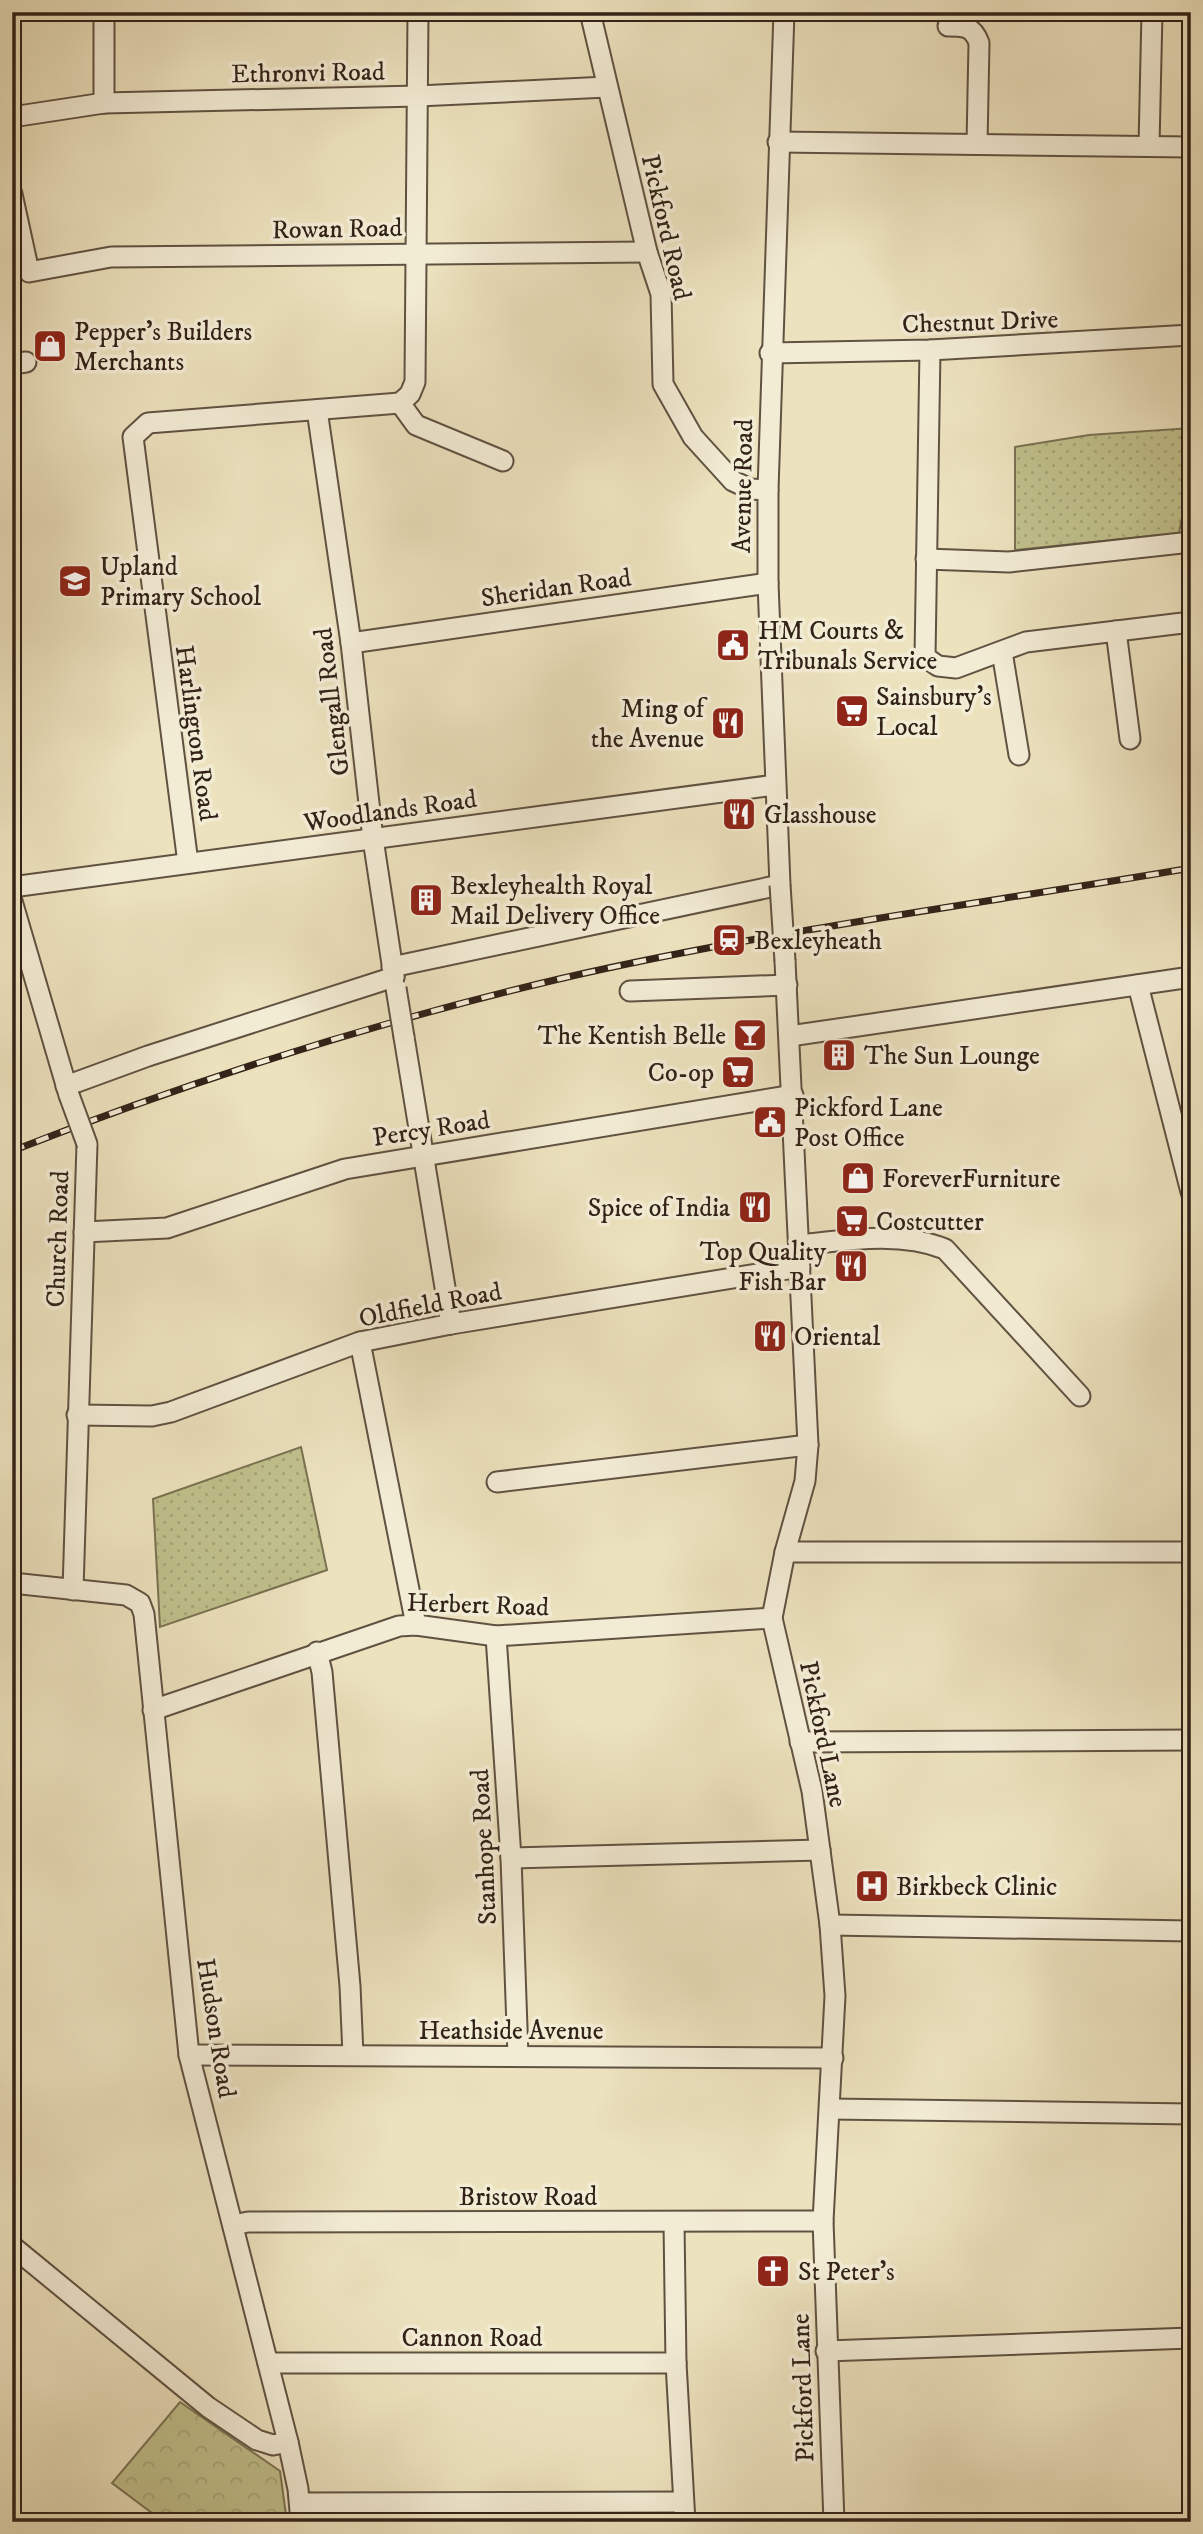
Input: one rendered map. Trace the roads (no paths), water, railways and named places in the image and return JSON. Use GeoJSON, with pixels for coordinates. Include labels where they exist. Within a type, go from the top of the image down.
{"type":"FeatureCollection","features":[{"type":"Feature","properties":{"kind":"street"},"geometry":{"type":"LineString","coordinates":[[104,12],[104,103]]}},
{"type":"Feature","properties":{"kind":"street"},"geometry":{"type":"LineString","coordinates":[[317,410],[400,403],[410,394],[415,382],[418,12]]}},
{"type":"Feature","properties":{"kind":"street","name":"Pickford Road"},"geometry":{"type":"LineString","coordinates":[[590,12],[647,252],[661,294],[663,384],[692,437],[733,481],[750,488],[768,490]]}},
{"type":"Feature","properties":{"kind":"street","name":"Avenue Road"},"geometry":{"type":"LineString","coordinates":[[784,12],[771,353],[768,583],[785,961]]}},
{"type":"Feature","properties":{"kind":"street"},"geometry":{"type":"LineString","coordinates":[[1149,146],[1152,12]]}},
{"type":"Feature","properties":{"kind":"street"},"geometry":{"type":"LineString","coordinates":[[948,26],[967,26],[975,33],[979,43],[977,144]]}},
{"type":"Feature","properties":{"kind":"street","name":"Ethronvi Road"},"geometry":{"type":"LineString","coordinates":[[12,117],[61,107],[104,103],[418,96],[607,87]]}},
{"type":"Feature","properties":{"kind":"street"},"geometry":{"type":"LineString","coordinates":[[778,142],[1191,147]]}},
{"type":"Feature","properties":{"kind":"street","name":"Rowan Road"},"geometry":{"type":"LineString","coordinates":[[12,194],[29,272],[111,257],[647,252]]}},
{"type":"Feature","properties":{"kind":"street","name":"Chestnut Drive"},"geometry":{"type":"LineString","coordinates":[[771,353],[930,351],[1191,335]]}},
{"type":"Feature","properties":{"kind":"street"},"geometry":{"type":"LineString","coordinates":[[930,351],[925,657],[938,666],[956,668],[1026,642],[1191,622]]}},
{"type":"Feature","properties":{"kind":"street"},"geometry":{"type":"LineString","coordinates":[[400,403],[416,425],[503,461]]}},
{"type":"Feature","properties":{"kind":"street","name":"Harlington Road"},"geometry":{"type":"LineString","coordinates":[[188,863],[132,444],[137,430],[148,424],[317,410]]}},
{"type":"Feature","properties":{"kind":"street","name":"Glengall Road"},"geometry":{"type":"LineString","coordinates":[[317,410],[351,643],[373,839],[452,1324]]}},
{"type":"Feature","properties":{"kind":"street"},"geometry":{"type":"LineString","coordinates":[[926,559],[1009,562],[1191,542]]}},
{"type":"Feature","properties":{"kind":"street","name":"Sheridan Road"},"geometry":{"type":"LineString","coordinates":[[351,643],[768,583]]}},
{"type":"Feature","properties":{"kind":"street"},"geometry":{"type":"LineString","coordinates":[[1116,631],[1130,739]]}},
{"type":"Feature","properties":{"kind":"street"},"geometry":{"type":"LineString","coordinates":[[1002,652],[1019,755]]}},
{"type":"Feature","properties":{"kind":"street","name":"Woodlands Road"},"geometry":{"type":"LineString","coordinates":[[12,887],[775,785]]}},
{"type":"Feature","properties":{"kind":"street"},"geometry":{"type":"LineString","coordinates":[[67,1090],[148,1056],[394,978],[780,885]]}},
{"type":"Feature","properties":{"kind":"street","name":"Church Road"},"geometry":{"type":"LineString","coordinates":[[12,901],[67,1090],[88,1144],[73,1591]]}},
{"type":"Feature","properties":{"kind":"street","name":"Pickford Lane"},"geometry":{"type":"LineString","coordinates":[[785,961],[808,1445],[805,1481],[785,1552],[772,1618],[812,1791],[830,1925],[835,1996],[823,2221],[834,2522]]}},
{"type":"Feature","properties":{"kind":"street"},"geometry":{"type":"LineString","coordinates":[[790,1036],[1191,977]]}},
{"type":"Feature","properties":{"kind":"street"},"geometry":{"type":"LineString","coordinates":[[630,991],[787,985]]}},
{"type":"Feature","properties":{"kind":"street"},"geometry":{"type":"LineString","coordinates":[[1138,985],[1191,1192]]}},
{"type":"Feature","properties":{"kind":"street","name":"Percy Road"},"geometry":{"type":"LineString","coordinates":[[84,1232],[167,1228],[345,1169],[793,1095]]}},
{"type":"Feature","properties":{"kind":"street"},"geometry":{"type":"LineString","coordinates":[[800,1245],[920,1239],[945,1248],[1080,1396]]}},
{"type":"Feature","properties":{"kind":"street","name":"Oldfield Road"},"geometry":{"type":"LineString","coordinates":[[78,1415],[152,1416],[171,1412],[360,1342],[452,1324],[800,1267]]}},
{"type":"Feature","properties":{"kind":"street"},"geometry":{"type":"LineString","coordinates":[[360,1342],[416,1625]]}},
{"type":"Feature","properties":{"kind":"street"},"geometry":{"type":"LineString","coordinates":[[497,1482],[808,1445]]}},
{"type":"Feature","properties":{"kind":"street"},"geometry":{"type":"LineString","coordinates":[[785,1552],[1191,1552]]}},
{"type":"Feature","properties":{"kind":"street"},"geometry":{"type":"LineString","coordinates":[[12,1583],[73,1591]]}},
{"type":"Feature","properties":{"kind":"street","name":"Hudson Road"},"geometry":{"type":"LineString","coordinates":[[73,1591],[126,1595],[140,1603],[144,1614],[189,2055],[288,2442],[301,2513]]}},
{"type":"Feature","properties":{"kind":"street","name":"Herbert Road"},"geometry":{"type":"LineString","coordinates":[[153,1710],[398,1626],[416,1625],[496,1636],[772,1618]]}},
{"type":"Feature","properties":{"kind":"street","name":"Stanhope Road"},"geometry":{"type":"LineString","coordinates":[[496,1636],[511,1858],[518,2056]]}},
{"type":"Feature","properties":{"kind":"street"},"geometry":{"type":"LineString","coordinates":[[317,1652],[322,1672],[342,1891],[353,2055]]}},
{"type":"Feature","properties":{"kind":"street"},"geometry":{"type":"LineString","coordinates":[[800,1742],[1191,1740]]}},
{"type":"Feature","properties":{"kind":"street"},"geometry":{"type":"LineString","coordinates":[[511,1858],[820,1850]]}},
{"type":"Feature","properties":{"kind":"street"},"geometry":{"type":"LineString","coordinates":[[830,1925],[1191,1931]]}},
{"type":"Feature","properties":{"kind":"street","name":"Heathside Avenue"},"geometry":{"type":"LineString","coordinates":[[189,2055],[833,2058]]}},
{"type":"Feature","properties":{"kind":"street"},"geometry":{"type":"LineString","coordinates":[[830,2109],[1191,2114]]}},
{"type":"Feature","properties":{"kind":"street","name":"Bristow Road"},"geometry":{"type":"LineString","coordinates":[[233,2225],[248,2222],[823,2221]]}},
{"type":"Feature","properties":{"kind":"street"},"geometry":{"type":"LineString","coordinates":[[674,2223],[676,2363],[685,2522]]}},
{"type":"Feature","properties":{"kind":"street"},"geometry":{"type":"LineString","coordinates":[[12,2246],[208,2407],[257,2440],[273,2445],[288,2442]]}},
{"type":"Feature","properties":{"kind":"street"},"geometry":{"type":"LineString","coordinates":[[827,2351],[1191,2338]]}},
{"type":"Feature","properties":{"kind":"street","name":"Cannon Road"},"geometry":{"type":"LineString","coordinates":[[268,2363],[676,2363]]}},
{"type":"Feature","properties":{"kind":"street"},"geometry":{"type":"LineString","coordinates":[[301,2513],[682,2502]]}},
{"type":"Feature","properties":{"kind":"railway"},"geometry":{"type":"LineString","coordinates":[[12,1151],[282,1055],[489,996],[559,979],[795,932],[1191,868]]}},
{"type":"Feature","properties":{"kind":"place","name":"Pepper's Builders Merchants"},"geometry":{"type":"Point","coordinates":[50,346]}},
{"type":"Feature","properties":{"kind":"place","name":"Upland Primary School"},"geometry":{"type":"Point","coordinates":[75,581]}},
{"type":"Feature","properties":{"kind":"place","name":"HM Courts & Tribunals Service"},"geometry":{"type":"Point","coordinates":[733,645]}},
{"type":"Feature","properties":{"kind":"place","name":"Sainsbury's Local"},"geometry":{"type":"Point","coordinates":[852,711]}},
{"type":"Feature","properties":{"kind":"place","name":"Ming of the Avenue"},"geometry":{"type":"Point","coordinates":[728,723]}},
{"type":"Feature","properties":{"kind":"place","name":"Glasshouse"},"geometry":{"type":"Point","coordinates":[739,814]}},
{"type":"Feature","properties":{"kind":"place","name":"Bexleyhealth Royal Mail Delivery Office"},"geometry":{"type":"Point","coordinates":[426,900]}},
{"type":"Feature","properties":{"kind":"place","name":"Bexleyheath"},"geometry":{"type":"Point","coordinates":[729,940]}},
{"type":"Feature","properties":{"kind":"place","name":"The Kentish Belle"},"geometry":{"type":"Point","coordinates":[750,1035]}},
{"type":"Feature","properties":{"kind":"place","name":"The Sun Lounge"},"geometry":{"type":"Point","coordinates":[839,1055]}},
{"type":"Feature","properties":{"kind":"place","name":"Co-op"},"geometry":{"type":"Point","coordinates":[738,1072]}},
{"type":"Feature","properties":{"kind":"place","name":"Pickford Lane Post Office"},"geometry":{"type":"Point","coordinates":[770,1122]}},
{"type":"Feature","properties":{"kind":"place","name":"ForeverFurniture"},"geometry":{"type":"Point","coordinates":[858,1178]}},
{"type":"Feature","properties":{"kind":"place","name":"Spice of India"},"geometry":{"type":"Point","coordinates":[755,1207]}},
{"type":"Feature","properties":{"kind":"place","name":"Costcutter"},"geometry":{"type":"Point","coordinates":[852,1221]}},
{"type":"Feature","properties":{"kind":"place","name":"Top Quality Fish Bar"},"geometry":{"type":"Point","coordinates":[851,1266]}},
{"type":"Feature","properties":{"kind":"place","name":"Oriental"},"geometry":{"type":"Point","coordinates":[770,1336]}},
{"type":"Feature","properties":{"kind":"place","name":"Birkbeck Clinic"},"geometry":{"type":"Point","coordinates":[872,1886]}},
{"type":"Feature","properties":{"kind":"place","name":"St Peter's"},"geometry":{"type":"Point","coordinates":[773,2271]}}]}
